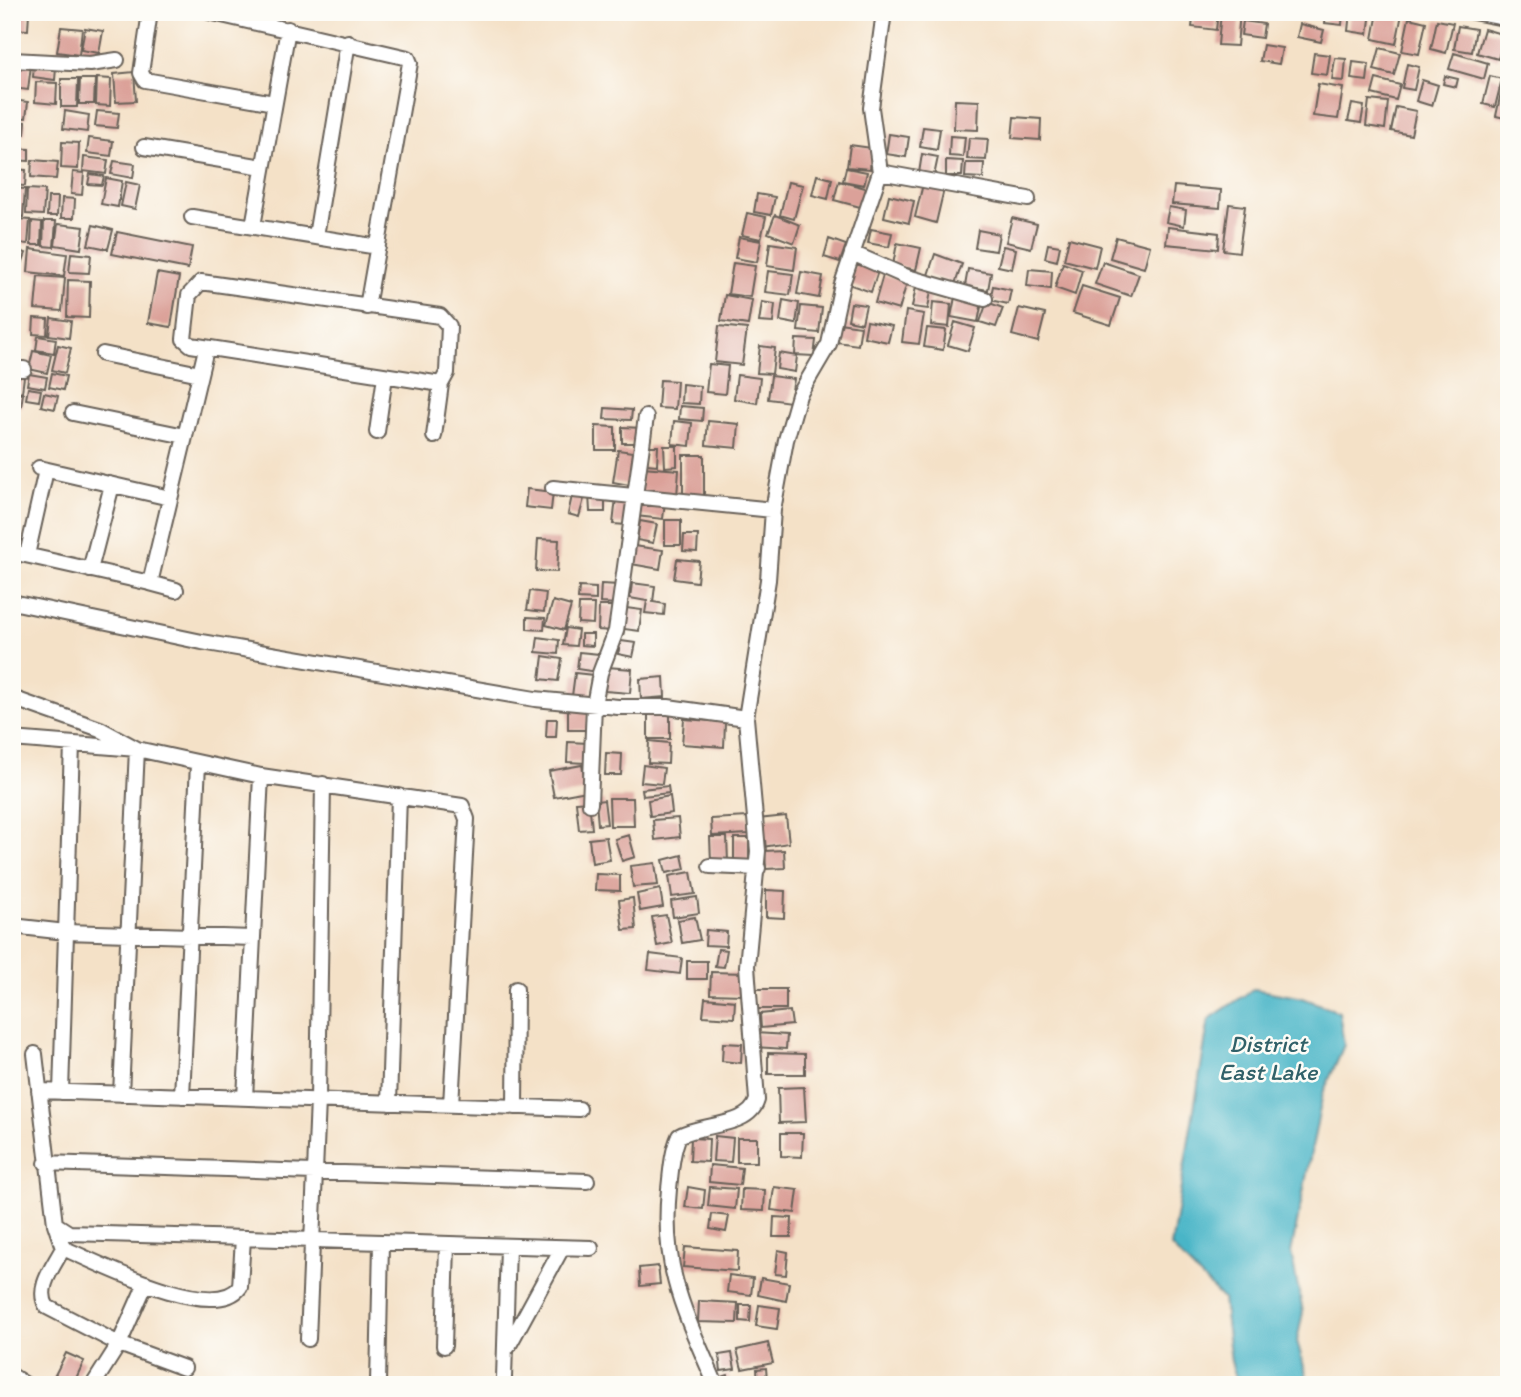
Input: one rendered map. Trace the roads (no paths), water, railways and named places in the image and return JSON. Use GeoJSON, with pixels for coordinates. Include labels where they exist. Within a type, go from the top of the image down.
{"type":"FeatureCollection","features":[{"type":"Feature","properties":{"kind":"street"},"geometry":{"type":"LineString","coordinates":[[150,12],[142,73],[145,80],[274,103]]}},
{"type":"Feature","properties":{"kind":"street"},"geometry":{"type":"LineString","coordinates":[[209,12],[404,55],[410,63],[367,307]]}},
{"type":"Feature","properties":{"kind":"street"},"geometry":{"type":"LineString","coordinates":[[716,1385],[674,1281],[666,1225],[672,1162],[679,1136],[743,1117],[755,1107],[757,1100],[747,966],[758,868],[746,718],[768,580],[773,510],[799,394],[829,345],[852,253],[880,172],[871,108],[884,12]]}},
{"type":"Feature","properties":{"kind":"street"},"geometry":{"type":"LineString","coordinates":[[1473,12],[1509,19]]}},
{"type":"Feature","properties":{"kind":"street"},"geometry":{"type":"LineString","coordinates":[[253,226],[288,29]]}},
{"type":"Feature","properties":{"kind":"street"},"geometry":{"type":"LineString","coordinates":[[316,236],[348,43]]}},
{"type":"Feature","properties":{"kind":"street"},"geometry":{"type":"LineString","coordinates":[[12,60],[90,64],[117,60]]}},
{"type":"Feature","properties":{"kind":"street"},"geometry":{"type":"LineString","coordinates":[[144,147],[263,167]]}},
{"type":"Feature","properties":{"kind":"street"},"geometry":{"type":"LineString","coordinates":[[880,172],[1028,199]]}},
{"type":"Feature","properties":{"kind":"street"},"geometry":{"type":"LineString","coordinates":[[192,217],[377,247]]}},
{"type":"Feature","properties":{"kind":"street"},"geometry":{"type":"LineString","coordinates":[[852,253],[907,277],[985,299]]}},
{"type":"Feature","properties":{"kind":"street"},"geometry":{"type":"LineString","coordinates":[[434,436],[441,384],[447,373],[449,326],[440,316],[201,282],[189,295],[184,339],[191,345],[441,384]]}},
{"type":"Feature","properties":{"kind":"street"},"geometry":{"type":"LineString","coordinates":[[150,583],[206,349]]}},
{"type":"Feature","properties":{"kind":"street"},"geometry":{"type":"LineString","coordinates":[[103,355],[200,374]]}},
{"type":"Feature","properties":{"kind":"street"},"geometry":{"type":"LineString","coordinates":[[377,432],[385,376]]}},
{"type":"Feature","properties":{"kind":"street"},"geometry":{"type":"LineString","coordinates":[[73,413],[185,436]]}},
{"type":"Feature","properties":{"kind":"street"},"geometry":{"type":"LineString","coordinates":[[590,804],[594,705],[600,673],[616,631],[646,417]]}},
{"type":"Feature","properties":{"kind":"street"},"geometry":{"type":"LineString","coordinates":[[27,555],[42,469],[170,498]]}},
{"type":"Feature","properties":{"kind":"street"},"geometry":{"type":"LineString","coordinates":[[90,570],[112,485]]}},
{"type":"Feature","properties":{"kind":"street"},"geometry":{"type":"LineString","coordinates":[[553,488],[773,510]]}},
{"type":"Feature","properties":{"kind":"street"},"geometry":{"type":"LineString","coordinates":[[12,552],[176,590]]}},
{"type":"Feature","properties":{"kind":"street"},"geometry":{"type":"LineString","coordinates":[[12,602],[202,642],[535,699],[594,705],[668,707],[746,718]]}},
{"type":"Feature","properties":{"kind":"street"},"geometry":{"type":"LineString","coordinates":[[12,698],[100,729],[137,750]]}},
{"type":"Feature","properties":{"kind":"street"},"geometry":{"type":"LineString","coordinates":[[12,739],[137,750],[261,776],[462,806],[467,819],[451,1105]]}},
{"type":"Feature","properties":{"kind":"street"},"geometry":{"type":"LineString","coordinates":[[61,1092],[72,744]]}},
{"type":"Feature","properties":{"kind":"street"},"geometry":{"type":"LineString","coordinates":[[121,1094],[137,750]]}},
{"type":"Feature","properties":{"kind":"street"},"geometry":{"type":"LineString","coordinates":[[182,1096],[198,764]]}},
{"type":"Feature","properties":{"kind":"street"},"geometry":{"type":"LineString","coordinates":[[245,1098],[261,776]]}},
{"type":"Feature","properties":{"kind":"street"},"geometry":{"type":"LineString","coordinates":[[308,1339],[318,1100],[323,784]]}},
{"type":"Feature","properties":{"kind":"street"},"geometry":{"type":"LineString","coordinates":[[389,1103],[399,796]]}},
{"type":"Feature","properties":{"kind":"street"},"geometry":{"type":"LineString","coordinates":[[710,866],[758,868]]}},
{"type":"Feature","properties":{"kind":"street"},"geometry":{"type":"LineString","coordinates":[[12,926],[66,932],[253,938]]}},
{"type":"Feature","properties":{"kind":"street"},"geometry":{"type":"LineString","coordinates":[[515,1107],[516,989]]}},
{"type":"Feature","properties":{"kind":"street"},"geometry":{"type":"LineString","coordinates":[[35,1054],[46,1163],[55,1224],[63,1248],[43,1288],[43,1300],[47,1307],[119,1344],[184,1368]]}},
{"type":"Feature","properties":{"kind":"street"},"geometry":{"type":"LineString","coordinates":[[39,1091],[579,1109]]}},
{"type":"Feature","properties":{"kind":"street"},"geometry":{"type":"LineString","coordinates":[[46,1163],[587,1181]]}},
{"type":"Feature","properties":{"kind":"street"},"geometry":{"type":"LineString","coordinates":[[55,1224],[69,1233],[591,1248]]}},
{"type":"Feature","properties":{"kind":"street"},"geometry":{"type":"LineString","coordinates":[[63,1248],[146,1283],[194,1298],[230,1296],[236,1292],[242,1281],[243,1238]]}},
{"type":"Feature","properties":{"kind":"street"},"geometry":{"type":"LineString","coordinates":[[379,1383],[381,1244]]}},
{"type":"Feature","properties":{"kind":"street"},"geometry":{"type":"LineString","coordinates":[[444,1346],[447,1245]]}},
{"type":"Feature","properties":{"kind":"street"},"geometry":{"type":"LineString","coordinates":[[504,1378],[508,1247]]}},
{"type":"Feature","properties":{"kind":"street"},"geometry":{"type":"LineString","coordinates":[[506,1351],[562,1248]]}},
{"type":"Feature","properties":{"kind":"street"},"geometry":{"type":"LineString","coordinates":[[93,1385],[119,1344],[146,1283]]}},
{"type":"Feature","properties":{"kind":"street"},"geometry":{"type":"LineString","coordinates":[[12,1376],[26,1385]]}},
{"type":"Feature","properties":{"kind":"water","name":"District East Lake"},"geometry":{"type":"Polygon","coordinates":[[[1254,989],[1303,998],[1339,1012],[1344,1045],[1323,1093],[1291,1253],[1303,1312],[1297,1341],[1309,1385],[1238,1385],[1231,1361],[1223,1299],[1171,1247],[1209,1019],[1254,989]]]}}]}
